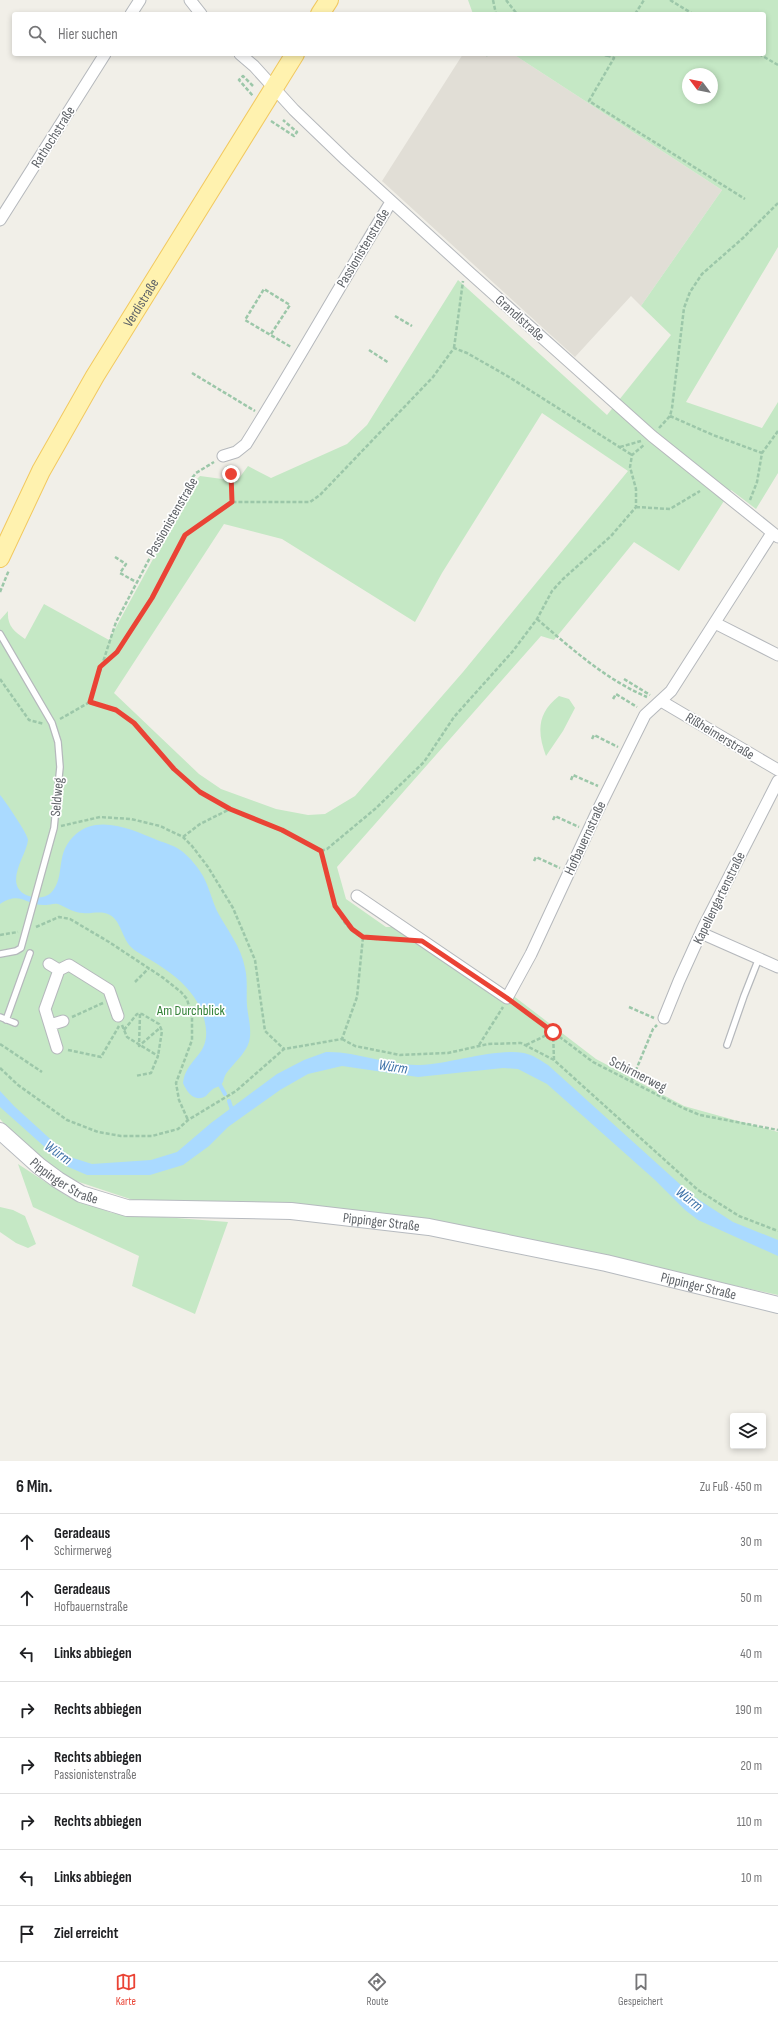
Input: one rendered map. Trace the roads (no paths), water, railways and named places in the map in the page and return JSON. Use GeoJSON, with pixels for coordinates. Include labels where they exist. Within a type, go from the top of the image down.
{"type":"FeatureCollection","features":[{"type":"Feature","properties":{"kind":"main road"},"geometry":{"type":"LineString","coordinates":[[321,12],[329,0]]}},
{"type":"Feature","properties":{"kind":"main road","name":"Verdistraße"},"geometry":{"type":"LineString","coordinates":[[0,558],[41,471],[95,376],[294,56]]}},
{"type":"Feature","properties":{"kind":"main road","name":"Pippinger Straße"},"geometry":{"type":"LineString","coordinates":[[0,1131],[39,1166],[81,1194],[127,1208],[291,1211],[429,1227],[606,1263],[778,1304]]}},
{"type":"Feature","properties":{"kind":"street"},"geometry":{"type":"LineString","coordinates":[[132,12],[140,0]]}},
{"type":"Feature","properties":{"kind":"street"},"geometry":{"type":"LineString","coordinates":[[190,0],[200,12]]}},
{"type":"Feature","properties":{"kind":"street","name":"Rathochstraße"},"geometry":{"type":"LineString","coordinates":[[0,220],[104,56]]}},
{"type":"Feature","properties":{"kind":"street","name":"Grandlstraße"},"geometry":{"type":"LineString","coordinates":[[242,56],[346,160],[391,202],[652,436],[775,535]]}},
{"type":"Feature","properties":{"kind":"street","name":"Passionistenstraße"},"geometry":{"type":"LineString","coordinates":[[223,456],[236,452],[246,444],[302,354],[327,307],[391,202]]}},
{"type":"Feature","properties":{"kind":"street","name":"Hofbauernstraße"},"geometry":{"type":"LineString","coordinates":[[357,896],[507,998],[531,954],[597,812],[645,715],[658,700],[671,691],[775,535]]}},
{"type":"Feature","properties":{"kind":"street"},"geometry":{"type":"LineString","coordinates":[[715,623],[778,655]]}},
{"type":"Feature","properties":{"kind":"street","name":"Rißheimerstraße"},"geometry":{"type":"LineString","coordinates":[[658,700],[778,770]]}},
{"type":"Feature","properties":{"kind":"street","name":"Kapellengartenstraße"},"geometry":{"type":"LineString","coordinates":[[663,1020],[701,933],[778,781]]}},
{"type":"Feature","properties":{"kind":"street"},"geometry":{"type":"LineString","coordinates":[[701,933],[778,967]]}},
{"type":"Feature","properties":{"kind":"street"},"geometry":{"type":"LineString","coordinates":[[58,1048],[45,1009],[54,967],[69,965],[108,990],[110,1000],[118,1019]]}},
{"type":"Feature","properties":{"kind":"street"},"geometry":{"type":"LineString","coordinates":[[50,1025],[63,1021]]}},
{"type":"Feature","properties":{"kind":"lane","name":"Seldweg"},"geometry":{"type":"LineString","coordinates":[[0,634],[52,723],[58,742],[60,768],[54,828],[26,931],[20,949],[0,954]]}},
{"type":"Feature","properties":{"kind":"lane"},"geometry":{"type":"LineString","coordinates":[[6,1020],[30,953]]}},
{"type":"Feature","properties":{"kind":"lane"},"geometry":{"type":"LineString","coordinates":[[727,1045],[759,958]]}},
{"type":"Feature","properties":{"kind":"lane"},"geometry":{"type":"LineString","coordinates":[[0,1017],[15,1023]]}},
{"type":"Feature","properties":{"kind":"water"},"geometry":{"type":"Polygon","coordinates":[[[0,795],[25,832],[28,840],[16,876],[16,883],[19,890],[26,895],[41,897],[48,895],[54,889],[59,876],[65,848],[69,841],[85,828],[95,825],[105,824],[127,828],[170,845],[183,852],[199,869],[217,911],[237,945],[243,960],[250,1029],[249,1042],[245,1051],[227,1072],[222,1084],[206,1096],[198,1098],[192,1096],[183,1083],[185,1074],[202,1050],[205,1043],[205,1023],[198,1004],[193,995],[179,980],[163,967],[131,947],[114,918],[103,913],[80,913],[58,904],[39,905],[19,898],[13,898],[0,904],[0,795]]]}},
{"type":"Feature","properties":{"kind":"water","name":"Würm"},"geometry":{"type":"Polygon","coordinates":[[[326,1052],[338,1052],[408,1065],[432,1064],[486,1054],[512,1052],[524,1053],[533,1056],[548,1065],[693,1196],[733,1222],[778,1240],[778,1256],[698,1220],[685,1210],[655,1180],[547,1084],[518,1069],[503,1068],[418,1077],[342,1066],[308,1074],[280,1090],[228,1127],[209,1146],[183,1165],[150,1175],[87,1175],[66,1166],[0,1107],[0,1091],[14,1106],[70,1157],[92,1164],[151,1160],[177,1152],[211,1123],[277,1074],[304,1060],[326,1052]]]}},
{"type":"Feature","properties":{"kind":"waterway"},"geometry":{"type":"LineString","coordinates":[[220,1085],[225,1094]]}},
{"type":"Feature","properties":{"kind":"waterway"},"geometry":{"type":"LineString","coordinates":[[229,1101],[233,1113]]}},
{"type":"Feature","properties":{"kind":"park label","name":"Am Durchblick"},"geometry":{"type":"Point","coordinates":[191,1010]}}]}
